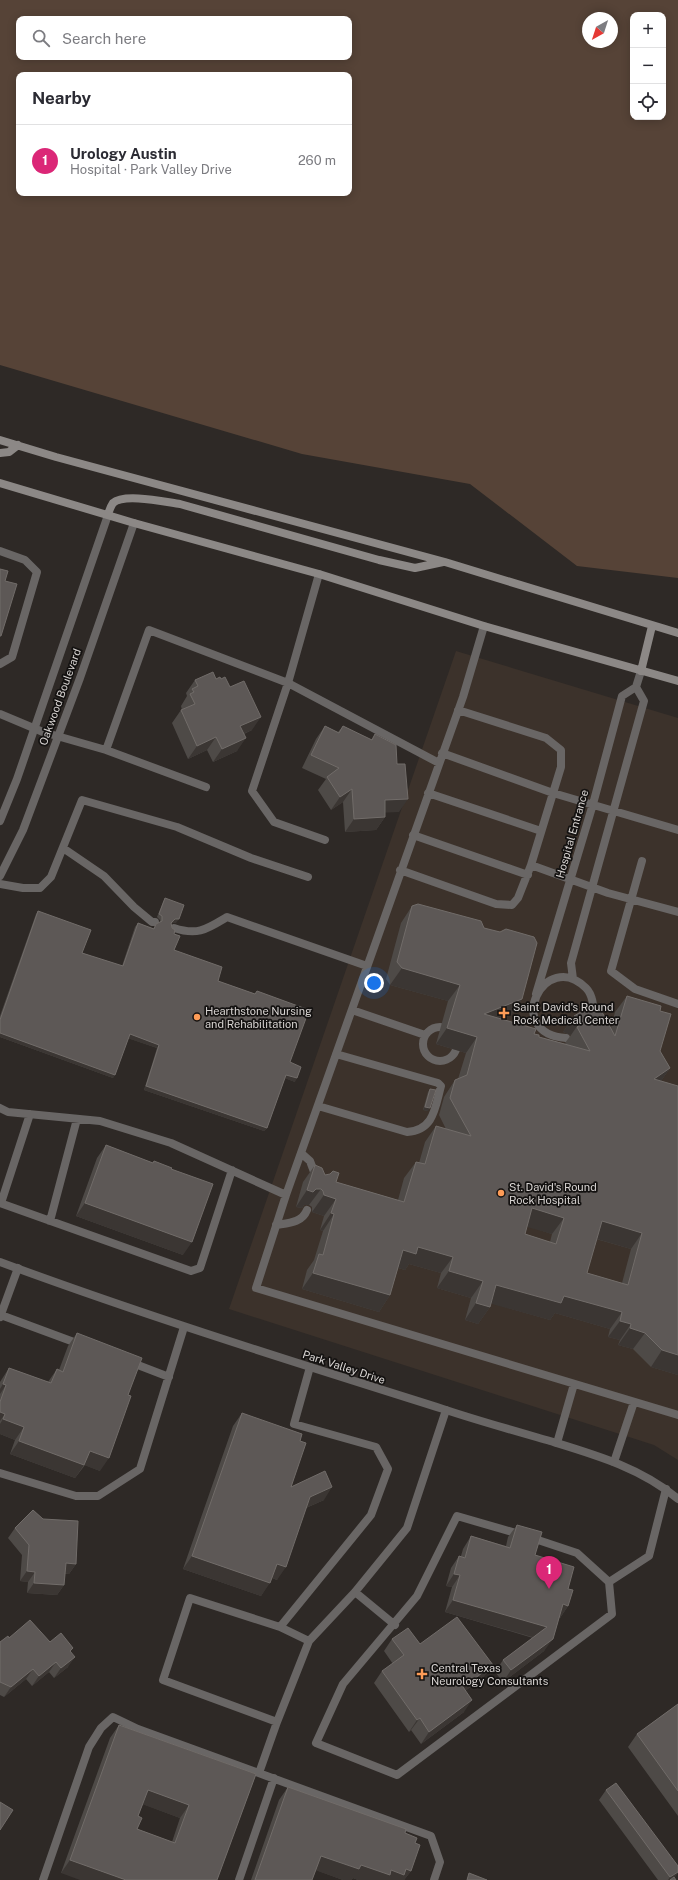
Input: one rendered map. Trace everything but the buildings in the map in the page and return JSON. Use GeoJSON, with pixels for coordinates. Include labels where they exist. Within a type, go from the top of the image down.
{"type":"FeatureCollection","features":[{"type":"Feature","properties":{"kind":"main road"},"geometry":{"type":"LineString","coordinates":[[0,440],[445,562],[678,633]]}},
{"type":"Feature","properties":{"kind":"main road"},"geometry":{"type":"LineString","coordinates":[[0,453],[9,452],[18,445]]}},
{"type":"Feature","properties":{"kind":"main road"},"geometry":{"type":"LineString","coordinates":[[0,483],[134,523],[318,574],[484,626],[678,681]]}},
{"type":"Feature","properties":{"kind":"main road"},"geometry":{"type":"LineString","coordinates":[[108,515],[113,504],[118,501],[126,499],[153,500],[180,504],[380,560],[415,568],[445,562]]}},
{"type":"Feature","properties":{"kind":"main road"},"geometry":{"type":"LineString","coordinates":[[641,671],[652,626]]}},
{"type":"Feature","properties":{"kind":"street","name":"Oakwood Boulevard"},"geometry":{"type":"LineString","coordinates":[[0,821],[108,515]]}},
{"type":"Feature","properties":{"kind":"street","name":"Oakwood Boulevard"},"geometry":{"type":"LineString","coordinates":[[0,876],[23,830],[80,678],[134,523]]}},
{"type":"Feature","properties":{"kind":"street"},"geometry":{"type":"LineString","coordinates":[[0,551],[25,560],[37,572],[12,657],[0,664]]}},
{"type":"Feature","properties":{"kind":"street"},"geometry":{"type":"LineString","coordinates":[[318,574],[288,683],[252,791],[274,822],[325,840]]}},
{"type":"Feature","properties":{"kind":"street"},"geometry":{"type":"LineString","coordinates":[[484,626],[458,710],[286,1195],[256,1288],[678,1415]]}},
{"type":"Feature","properties":{"kind":"street"},"geometry":{"type":"LineString","coordinates":[[106,750],[149,630],[288,683],[438,763]]}},
{"type":"Feature","properties":{"kind":"street"},"geometry":{"type":"LineString","coordinates":[[573,979],[571,963],[612,810],[644,701],[636,687],[641,671]]}},
{"type":"Feature","properties":{"kind":"street","name":"Hospital Entrance"},"geometry":{"type":"LineString","coordinates":[[566,1038],[556,1037],[546,1032],[538,1025],[534,1015],[533,1004],[622,696],[636,687]]}},
{"type":"Feature","properties":{"kind":"street"},"geometry":{"type":"LineString","coordinates":[[400,870],[496,904],[512,905],[518,898],[528,875],[561,767],[561,750],[546,738],[458,710]]}},
{"type":"Feature","properties":{"kind":"street"},"geometry":{"type":"LineString","coordinates":[[0,714],[58,737],[106,750],[206,787]]}},
{"type":"Feature","properties":{"kind":"street"},"geometry":{"type":"LineString","coordinates":[[442,753],[553,793],[678,830]]}},
{"type":"Feature","properties":{"kind":"street"},"geometry":{"type":"LineString","coordinates":[[428,793],[541,831]]}},
{"type":"Feature","properties":{"kind":"street"},"geometry":{"type":"LineString","coordinates":[[0,884],[23,888],[40,888],[51,877],[82,800],[177,827],[251,858],[308,877]]}},
{"type":"Feature","properties":{"kind":"street"},"geometry":{"type":"LineString","coordinates":[[413,835],[528,875]]}},
{"type":"Feature","properties":{"kind":"street"},"geometry":{"type":"LineString","coordinates":[[63,848],[104,876],[134,907],[152,922],[155,922]]}},
{"type":"Feature","properties":{"kind":"street"},"geometry":{"type":"LineString","coordinates":[[642,860],[611,971],[635,989],[678,1004]]}},
{"type":"Feature","properties":{"kind":"street"},"geometry":{"type":"LineString","coordinates":[[531,865],[591,886],[678,912]]}},
{"type":"Feature","properties":{"kind":"street"},"geometry":{"type":"LineString","coordinates":[[174,928],[188,933],[207,929],[227,917],[367,966]]}},
{"type":"Feature","properties":{"kind":"street"},"geometry":{"type":"LineString","coordinates":[[536,994],[543,986],[552,980],[563,978],[573,979],[581,983],[588,990],[593,1000],[593,1013],[590,1023]]}},
{"type":"Feature","properties":{"kind":"street"},"geometry":{"type":"LineString","coordinates":[[352,1010],[425,1036]]}},
{"type":"Feature","properties":{"kind":"street"},"geometry":{"type":"LineString","coordinates":[[445,1027],[450,1030],[457,1039],[457,1050],[450,1059],[440,1062],[435,1060],[427,1055],[424,1050],[423,1045],[425,1036],[434,1028],[445,1027]]}},
{"type":"Feature","properties":{"kind":"street"},"geometry":{"type":"LineString","coordinates":[[318,1106],[407,1132],[422,1128],[428,1124],[431,1119],[441,1086],[438,1083],[336,1054]]}},
{"type":"Feature","properties":{"kind":"street"},"geometry":{"type":"LineString","coordinates":[[0,1108],[8,1112],[100,1121],[171,1143],[286,1195]]}},
{"type":"Feature","properties":{"kind":"street"},"geometry":{"type":"LineString","coordinates":[[30,1114],[0,1203],[191,1271],[196,1271],[200,1268],[232,1170]]}},
{"type":"Feature","properties":{"kind":"street"},"geometry":{"type":"LineString","coordinates":[[50,1221],[76,1119]]}},
{"type":"Feature","properties":{"kind":"street"},"geometry":{"type":"LineString","coordinates":[[301,1153],[310,1161],[316,1174],[316,1186]]}},
{"type":"Feature","properties":{"kind":"street"},"geometry":{"type":"LineString","coordinates":[[276,1225],[296,1222],[305,1216],[307,1210]]}},
{"type":"Feature","properties":{"kind":"street","name":"Park Valley Drive"},"geometry":{"type":"LineString","coordinates":[[0,1262],[184,1327],[614,1462],[629,1468],[666,1489],[678,1499]]}},
{"type":"Feature","properties":{"kind":"street"},"geometry":{"type":"LineString","coordinates":[[18,1268],[1,1311],[88,1347]]}},
{"type":"Feature","properties":{"kind":"street"},"geometry":{"type":"LineString","coordinates":[[0,1473],[76,1496],[98,1496],[140,1469],[184,1327]]}},
{"type":"Feature","properties":{"kind":"street"},"geometry":{"type":"LineString","coordinates":[[125,1361],[169,1377]]}},
{"type":"Feature","properties":{"kind":"street"},"geometry":{"type":"LineString","coordinates":[[280,1627],[371,1515],[388,1469],[376,1447],[294,1424],[310,1367]]}},
{"type":"Feature","properties":{"kind":"street"},"geometry":{"type":"LineString","coordinates":[[557,1443],[574,1384]]}},
{"type":"Feature","properties":{"kind":"street"},"geometry":{"type":"LineString","coordinates":[[614,1462],[634,1402]]}},
{"type":"Feature","properties":{"kind":"street"},"geometry":{"type":"LineString","coordinates":[[259,1773],[277,1722],[309,1641],[355,1592],[407,1528],[446,1410]]}},
{"type":"Feature","properties":{"kind":"street"},"geometry":{"type":"LineString","coordinates":[[609,1582],[648,1556],[666,1489]]}},
{"type":"Feature","properties":{"kind":"street"},"geometry":{"type":"LineString","coordinates":[[457,1516],[578,1553],[609,1582],[612,1614],[397,1775],[316,1743],[343,1684],[395,1625],[417,1596],[457,1516]]}},
{"type":"Feature","properties":{"kind":"street"},"geometry":{"type":"LineString","coordinates":[[355,1592],[395,1625]]}},
{"type":"Feature","properties":{"kind":"street"},"geometry":{"type":"LineString","coordinates":[[277,1722],[163,1680],[190,1598],[280,1627],[309,1641]]}},
{"type":"Feature","properties":{"kind":"street"},"geometry":{"type":"LineString","coordinates":[[43,1880],[89,1747],[101,1728],[113,1717],[138,1729],[431,1836],[440,1862],[434,1880]]}},
{"type":"Feature","properties":{"kind":"street"},"geometry":{"type":"LineString","coordinates":[[239,1880],[274,1778]]}},
{"type":"Feature","properties":{"kind":"shaded area"},"geometry":{"type":"Polygon","coordinates":[[[0,0],[678,0],[678,578],[577,566],[470,484],[302,454],[0,365],[0,0]]]}},
{"type":"Feature","properties":{"kind":"shaded area","name":"Saint David's Round Rock Medical Center"},"geometry":{"type":"Polygon","coordinates":[[[456,651],[678,718],[678,1460],[654,1445],[229,1309],[456,651]]]}},
{"type":"Feature","properties":{"kind":"place","name":"Saint David's Round Rock Medical Center"},"geometry":{"type":"Point","coordinates":[504,1013]}},
{"type":"Feature","properties":{"kind":"place","name":"Hearthstone Nursing and Rehabilitation"},"geometry":{"type":"Point","coordinates":[197,1017]}},
{"type":"Feature","properties":{"kind":"place","name":"St. David's Round Rock Hospital"},"geometry":{"type":"Point","coordinates":[501,1193]}},
{"type":"Feature","properties":{"kind":"place","name":"Urology Austin"},"geometry":{"type":"Point","coordinates":[549,1589]}},
{"type":"Feature","properties":{"kind":"place","name":"Central Texas Neurology Consultants"},"geometry":{"type":"Point","coordinates":[422,1674]}}]}
